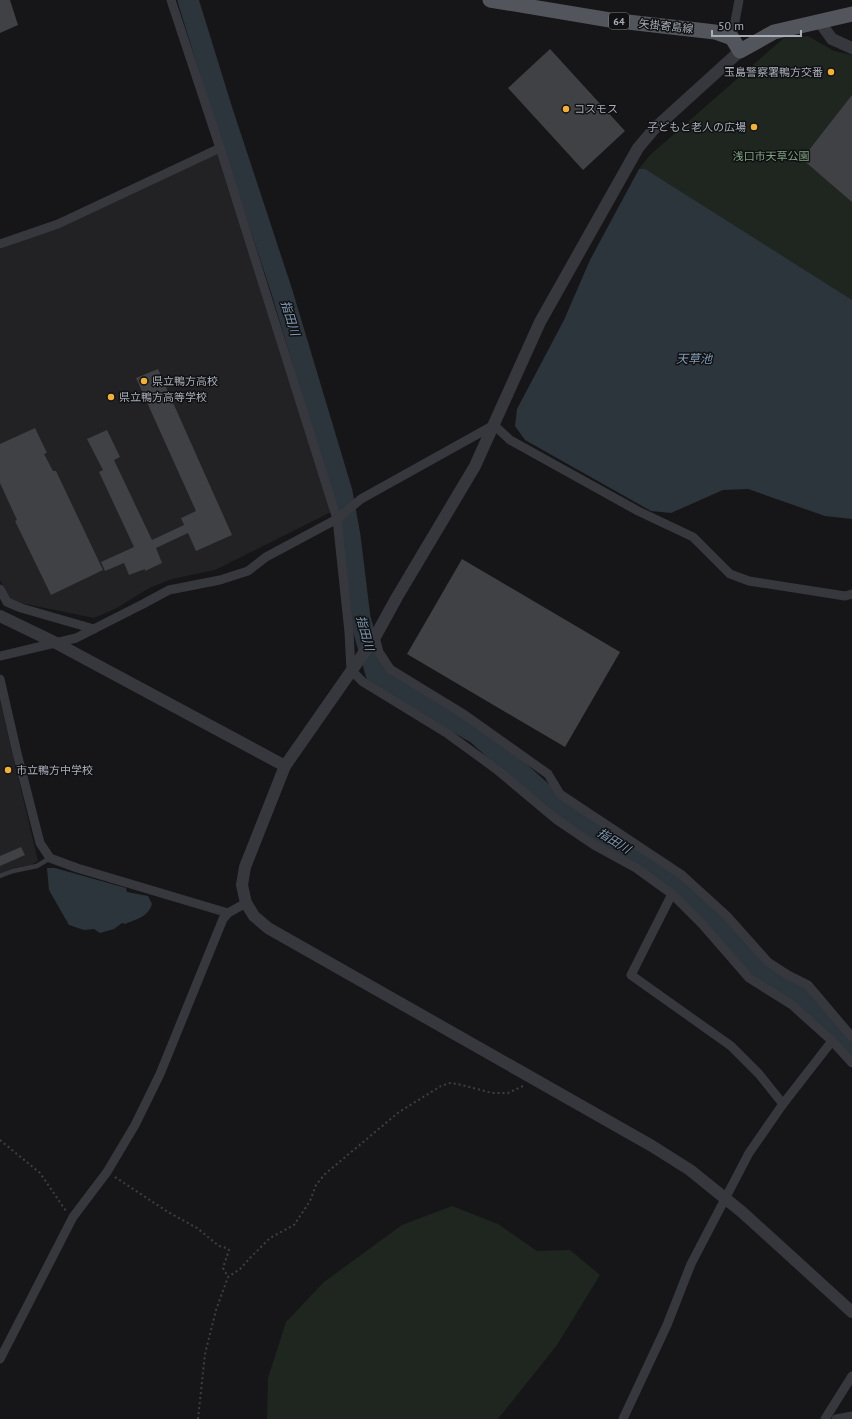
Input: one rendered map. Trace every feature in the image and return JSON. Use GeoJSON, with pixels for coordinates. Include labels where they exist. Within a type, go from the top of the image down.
{"type":"FeatureCollection","features":[{"type":"Feature","properties":{"kind":"main road","name":"矢掛寄島線"},"geometry":{"type":"LineString","coordinates":[[490,0],[610,20],[715,32],[732,38]]}},
{"type":"Feature","properties":{"kind":"main road"},"geometry":{"type":"LineString","coordinates":[[732,38],[740,51],[774,32],[852,14]]}},
{"type":"Feature","properties":{"kind":"street"},"geometry":{"type":"LineString","coordinates":[[171,0],[220,148],[337,519],[348,624],[351,670],[363,682],[448,734],[496,769],[557,820],[594,845],[636,868],[672,894],[702,924],[749,978],[792,1005],[852,1063]]}},
{"type":"Feature","properties":{"kind":"street"},"geometry":{"type":"LineString","coordinates":[[732,38],[739,0]]}},
{"type":"Feature","properties":{"kind":"street"},"geometry":{"type":"LineString","coordinates":[[819,21],[832,39],[852,48]]}},
{"type":"Feature","properties":{"kind":"street"},"geometry":{"type":"LineString","coordinates":[[740,51],[654,129],[638,148],[540,322],[475,466],[375,636],[285,766],[245,867],[242,885],[246,903],[254,916],[268,928],[533,1077],[652,1146],[690,1170],[742,1212],[852,1312]]}},
{"type":"Feature","properties":{"kind":"street"},"geometry":{"type":"LineString","coordinates":[[0,244],[58,224],[220,148]]}},
{"type":"Feature","properties":{"kind":"street"},"geometry":{"type":"LineString","coordinates":[[0,656],[76,638],[169,590],[220,580],[248,571],[266,557],[337,519],[361,499],[494,425]]}},
{"type":"Feature","properties":{"kind":"street"},"geometry":{"type":"LineString","coordinates":[[494,425],[510,440],[638,511],[693,537],[730,574],[749,582],[845,596],[852,594]]}},
{"type":"Feature","properties":{"kind":"street"},"geometry":{"type":"LineString","coordinates":[[0,589],[7,602],[14,605],[94,629]]}},
{"type":"Feature","properties":{"kind":"street"},"geometry":{"type":"LineString","coordinates":[[0,616],[56,643],[285,766]]}},
{"type":"Feature","properties":{"kind":"street"},"geometry":{"type":"LineString","coordinates":[[375,636],[379,652],[390,669],[462,713],[548,774],[560,794],[682,875],[727,916],[768,962],[808,986],[852,1037]]}},
{"type":"Feature","properties":{"kind":"street"},"geometry":{"type":"LineString","coordinates":[[0,679],[40,843],[50,858],[77,868],[228,913]]}},
{"type":"Feature","properties":{"kind":"street"},"geometry":{"type":"LineString","coordinates":[[672,894],[631,975],[731,1046],[759,1074],[783,1104]]}},
{"type":"Feature","properties":{"kind":"street"},"geometry":{"type":"LineString","coordinates":[[0,1359],[23,1312],[75,1215],[107,1172],[135,1125],[160,1074],[223,919],[228,913],[246,903]]}},
{"type":"Feature","properties":{"kind":"street"},"geometry":{"type":"LineString","coordinates":[[623,1419],[667,1325],[691,1264],[749,1153],[783,1104],[832,1042]]}},
{"type":"Feature","properties":{"kind":"street"},"geometry":{"type":"LineString","coordinates":[[825,1419],[852,1376]]}},
{"type":"Feature","properties":{"kind":"street"},"geometry":{"type":"LineString","coordinates":[[836,1419],[852,1416]]}},
{"type":"Feature","properties":{"kind":"lane"},"geometry":{"type":"LineString","coordinates":[[0,876],[12,871],[37,866],[50,858]]}},
{"type":"Feature","properties":{"kind":"path"},"geometry":{"type":"LineString","coordinates":[[198,1419],[205,1354],[216,1310],[228,1277],[240,1270],[270,1238],[294,1224],[310,1201],[316,1185],[325,1174],[399,1112],[441,1086],[450,1083],[492,1093],[508,1093],[522,1087],[533,1077]]}},
{"type":"Feature","properties":{"kind":"path"},"geometry":{"type":"LineString","coordinates":[[0,1140],[40,1173],[66,1210],[75,1215]]}},
{"type":"Feature","properties":{"kind":"path"},"geometry":{"type":"LineString","coordinates":[[107,1172],[168,1212],[196,1228],[218,1246],[227,1248],[229,1250],[224,1268],[228,1277]]}},
{"type":"Feature","properties":{"kind":"shaded area","name":"県立鴨方高校"},"geometry":{"type":"Polygon","coordinates":[[[217,154],[331,512],[215,570],[172,579],[149,588],[117,608],[94,618],[11,601],[0,580],[0,249],[48,231],[217,154]]]}},
{"type":"Feature","properties":{"kind":"shaded area","name":"市立鴨方中学校"},"geometry":{"type":"Polygon","coordinates":[[[0,701],[38,861],[31,865],[14,868],[0,874],[0,701]]]}},
{"type":"Feature","properties":{"kind":"green space","name":"浅口市天草公園"},"geometry":{"type":"Polygon","coordinates":[[[808,36],[834,51],[852,55],[852,302],[639,169],[650,155],[785,37],[808,36]]]}},
{"type":"Feature","properties":{"kind":"green space"},"geometry":{"type":"Polygon","coordinates":[[[452,1206],[498,1224],[537,1251],[570,1250],[600,1275],[557,1345],[498,1419],[267,1419],[268,1378],[286,1322],[324,1282],[402,1225],[452,1206]]]}},
{"type":"Feature","properties":{"kind":"water","name":"天草池"},"geometry":{"type":"Polygon","coordinates":[[[639,169],[645,169],[852,300],[852,519],[825,516],[748,489],[723,490],[671,513],[651,511],[525,440],[515,426],[517,409],[564,320],[590,260],[639,169]]]}},
{"type":"Feature","properties":{"kind":"water"},"geometry":{"type":"Polygon","coordinates":[[[47,868],[55,868],[126,888],[127,892],[148,896],[152,904],[148,912],[142,917],[125,924],[122,923],[114,929],[100,933],[94,929],[84,930],[69,925],[49,890],[47,868]]]}},
{"type":"Feature","properties":{"kind":"building"},"geometry":{"type":"Polygon","coordinates":[[[0,0],[10,0],[18,25],[0,33],[0,0]]]}},
{"type":"Feature","properties":{"kind":"building","name":"コスモス"},"geometry":{"type":"Polygon","coordinates":[[[550,49],[625,131],[583,170],[508,88],[550,49]]]}},
{"type":"Feature","properties":{"kind":"building"},"geometry":{"type":"Polygon","coordinates":[[[852,95],[852,202],[802,159],[852,95]]]}},
{"type":"Feature","properties":{"kind":"building"},"geometry":{"type":"Polygon","coordinates":[[[158,369],[232,535],[196,551],[188,533],[156,548],[162,563],[145,571],[145,569],[129,575],[124,563],[105,571],[101,562],[134,547],[99,472],[103,470],[87,439],[107,430],[120,457],[114,460],[152,540],[184,525],[181,518],[196,511],[136,378],[158,369]]]}},
{"type":"Feature","properties":{"kind":"building"},"geometry":{"type":"Polygon","coordinates":[[[35,428],[47,453],[44,454],[53,471],[56,471],[103,570],[51,595],[15,521],[17,520],[0,483],[0,444],[35,428]]]}},
{"type":"Feature","properties":{"kind":"building"},"geometry":{"type":"Polygon","coordinates":[[[462,559],[620,652],[565,747],[407,654],[462,559]]]}},
{"type":"Feature","properties":{"kind":"building"},"geometry":{"type":"Polygon","coordinates":[[[21,847],[25,855],[0,866],[0,856],[21,847]]]}},
{"type":"Feature","properties":{"kind":"waterway","name":"指田川"},"geometry":{"type":"LineString","coordinates":[[188,0],[222,110],[282,292],[342,492],[350,536],[360,618],[377,677],[477,734],[560,808],[638,855],[688,891],[756,970],[800,996],[852,1053]]}},
{"type":"Feature","properties":{"kind":"place","name":"玉島警察署鴨方交番"},"geometry":{"type":"Point","coordinates":[831,72]}},
{"type":"Feature","properties":{"kind":"place","name":"コスモス"},"geometry":{"type":"Point","coordinates":[566,109]}},
{"type":"Feature","properties":{"kind":"place","name":"子どもと老人の広場"},"geometry":{"type":"Point","coordinates":[754,127]}},
{"type":"Feature","properties":{"kind":"place","name":"県立鴨方高校"},"geometry":{"type":"Point","coordinates":[144,381]}},
{"type":"Feature","properties":{"kind":"place","name":"県立鴨方高等学校"},"geometry":{"type":"Point","coordinates":[111,397]}},
{"type":"Feature","properties":{"kind":"place","name":"市立鴨方中学校"},"geometry":{"type":"Point","coordinates":[8,770]}}]}
